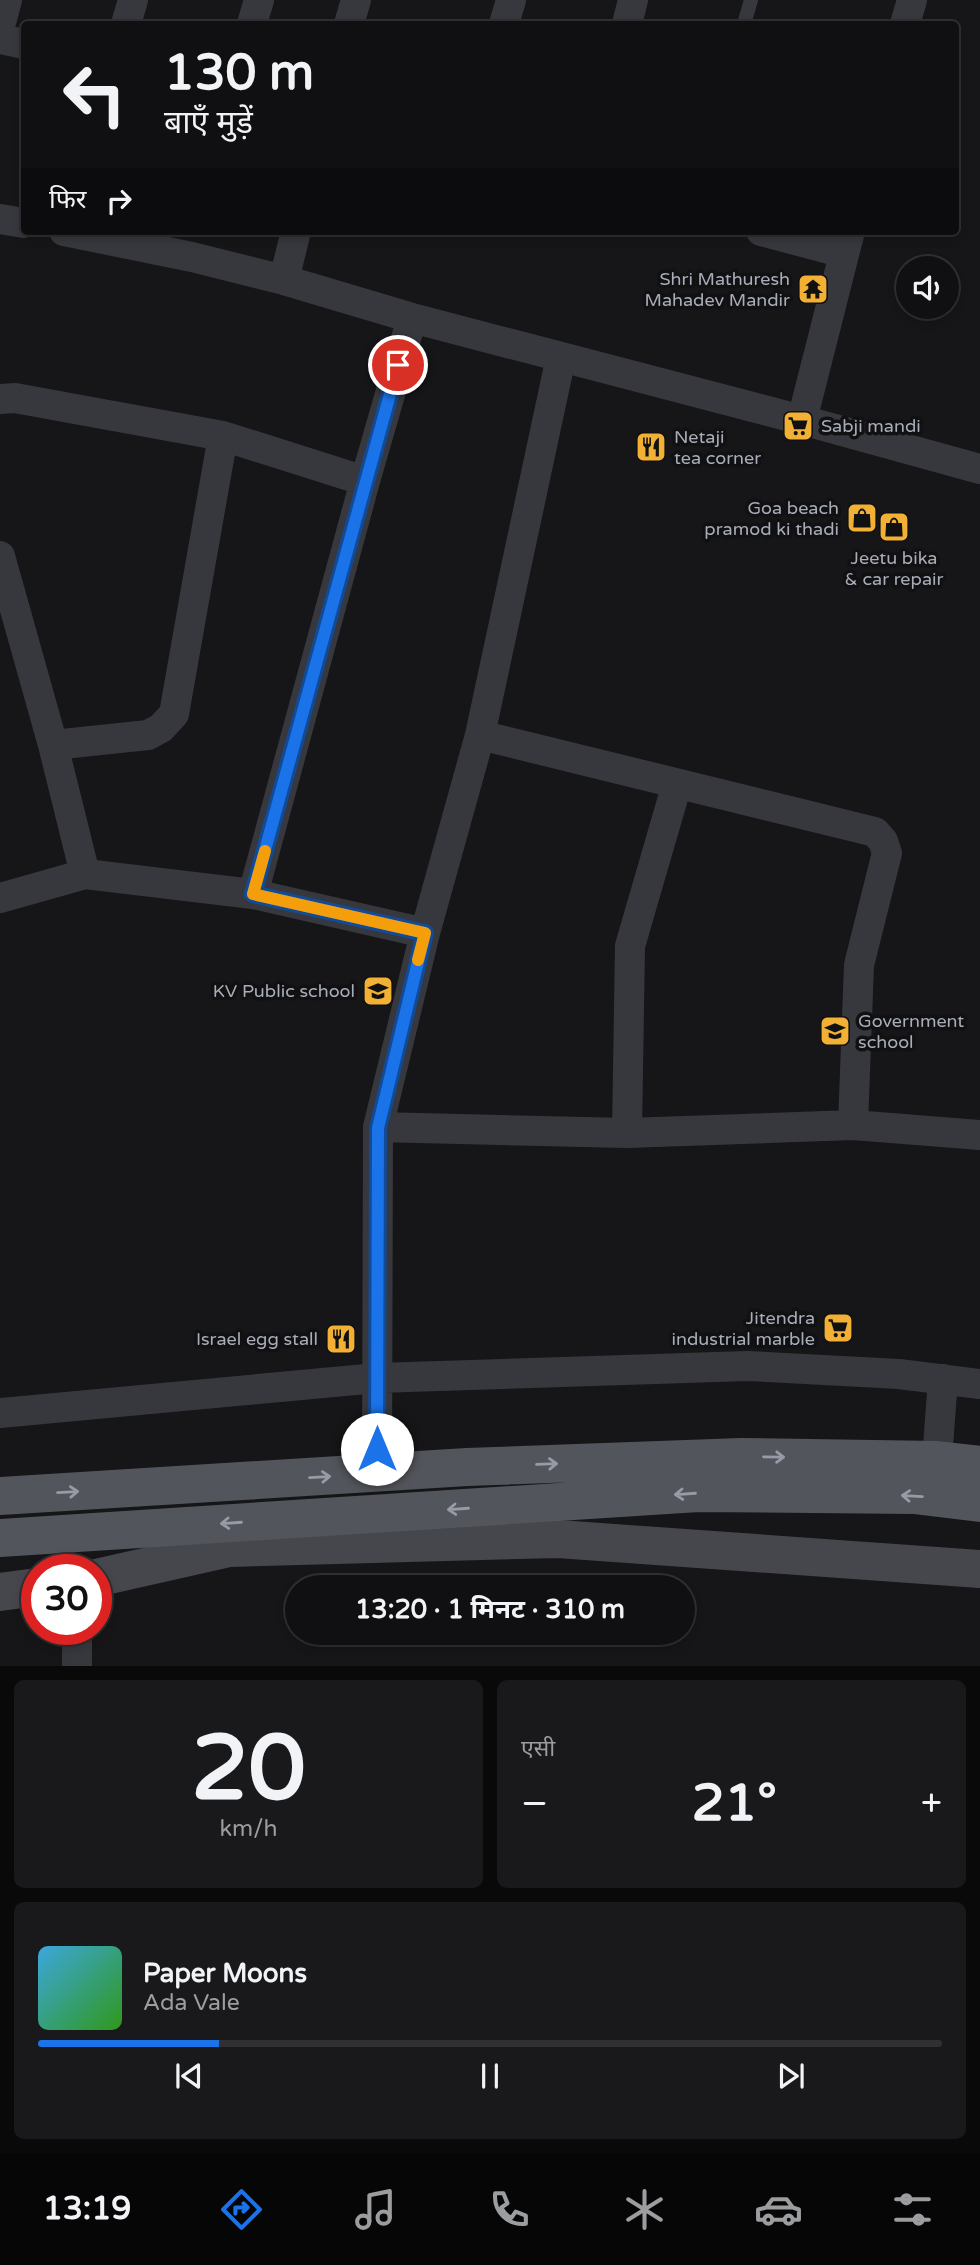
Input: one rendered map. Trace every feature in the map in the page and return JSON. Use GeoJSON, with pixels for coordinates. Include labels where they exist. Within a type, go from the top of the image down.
{"type":"FeatureCollection","features":[{"type":"Feature","properties":{"kind":"main road"},"geometry":{"type":"LineString","coordinates":[[0,1496],[467,1467],[741,1457],[937,1460],[980,1465]]}},
{"type":"Feature","properties":{"kind":"main road"},"geometry":{"type":"LineString","coordinates":[[0,1538],[698,1493],[914,1495],[980,1503]]}},
{"type":"Feature","properties":{"kind":"street"},"geometry":{"type":"LineString","coordinates":[[0,26],[7,0]]}},
{"type":"Feature","properties":{"kind":"street"},"geometry":{"type":"LineString","coordinates":[[128,21],[133,0]]}},
{"type":"Feature","properties":{"kind":"street"},"geometry":{"type":"LineString","coordinates":[[253,21],[259,0]]}},
{"type":"Feature","properties":{"kind":"street"},"geometry":{"type":"LineString","coordinates":[[350,21],[356,0]]}},
{"type":"Feature","properties":{"kind":"street"},"geometry":{"type":"LineString","coordinates":[[505,21],[511,0]]}},
{"type":"Feature","properties":{"kind":"street"},"geometry":{"type":"LineString","coordinates":[[628,21],[633,0]]}},
{"type":"Feature","properties":{"kind":"street"},"geometry":{"type":"LineString","coordinates":[[906,21],[912,0]]}},
{"type":"Feature","properties":{"kind":"street"},"geometry":{"type":"LineString","coordinates":[[0,39],[21,43]]}},
{"type":"Feature","properties":{"kind":"street"},"geometry":{"type":"LineString","coordinates":[[0,219],[21,222]]}},
{"type":"Feature","properties":{"kind":"street"},"geometry":{"type":"LineString","coordinates":[[104,235],[195,244],[284,280],[412,318],[980,469]]}},
{"type":"Feature","properties":{"kind":"street"},"geometry":{"type":"LineString","coordinates":[[284,280],[295,235]]}},
{"type":"Feature","properties":{"kind":"street"},"geometry":{"type":"LineString","coordinates":[[792,235],[847,242],[802,420]]}},
{"type":"Feature","properties":{"kind":"street"},"geometry":{"type":"LineString","coordinates":[[253,894],[412,318]]}},
{"type":"Feature","properties":{"kind":"street"},"geometry":{"type":"LineString","coordinates":[[377,1473],[378,1128],[425,933],[480,735],[561,357]]}},
{"type":"Feature","properties":{"kind":"street"},"geometry":{"type":"LineString","coordinates":[[0,399],[15,398],[223,436],[365,481]]}},
{"type":"Feature","properties":{"kind":"street"},"geometry":{"type":"LineString","coordinates":[[53,745],[148,735],[161,728],[174,714],[223,436]]}},
{"type":"Feature","properties":{"kind":"street"},"geometry":{"type":"LineString","coordinates":[[0,556],[53,745],[85,874]]}},
{"type":"Feature","properties":{"kind":"street"},"geometry":{"type":"LineString","coordinates":[[480,735],[875,832],[883,841],[887,853],[859,965],[853,1125]]}},
{"type":"Feature","properties":{"kind":"street"},"geometry":{"type":"LineString","coordinates":[[627,1133],[630,946],[677,784]]}},
{"type":"Feature","properties":{"kind":"street"},"geometry":{"type":"LineString","coordinates":[[0,898],[85,874],[253,894],[425,933]]}},
{"type":"Feature","properties":{"kind":"street"},"geometry":{"type":"LineString","coordinates":[[378,1128],[627,1133],[853,1125],[980,1135]]}},
{"type":"Feature","properties":{"kind":"street"},"geometry":{"type":"LineString","coordinates":[[0,1413],[377,1378],[748,1366],[899,1374],[980,1384]]}},
{"type":"Feature","properties":{"kind":"street"},"geometry":{"type":"LineString","coordinates":[[937,1460],[943,1380]]}},
{"type":"Feature","properties":{"kind":"street"},"geometry":{"type":"LineString","coordinates":[[112,1574],[229,1548],[558,1539],[980,1569]]}},
{"type":"Feature","properties":{"kind":"street"},"geometry":{"type":"LineString","coordinates":[[0,1592],[21,1589]]}},
{"type":"Feature","properties":{"kind":"street"},"geometry":{"type":"LineString","coordinates":[[77,1645],[77,1666]]}},
{"type":"Feature","properties":{"kind":"lane"},"geometry":{"type":"LineString","coordinates":[[745,21],[751,0]]}},
{"type":"Feature","properties":{"kind":"slow traffic"},"geometry":{"type":"LineString","coordinates":[[265,851],[253,894],[425,933],[418,960]]}},
{"type":"Feature","properties":{"kind":"place","name":"Shri Mathuresh Mahadev Mandir"},"geometry":{"type":"Point","coordinates":[813,289]}},
{"type":"Feature","properties":{"kind":"place","name":"Sabji mandi"},"geometry":{"type":"Point","coordinates":[798,426]}},
{"type":"Feature","properties":{"kind":"place","name":"Netaji tea corner"},"geometry":{"type":"Point","coordinates":[651,447]}},
{"type":"Feature","properties":{"kind":"place","name":"Goa beach pramod ki thadi"},"geometry":{"type":"Point","coordinates":[862,518]}},
{"type":"Feature","properties":{"kind":"place","name":"Jeetu bika & car repair"},"geometry":{"type":"Point","coordinates":[894,527]}},
{"type":"Feature","properties":{"kind":"place","name":"KV Public school"},"geometry":{"type":"Point","coordinates":[378,991]}},
{"type":"Feature","properties":{"kind":"place","name":"Government school"},"geometry":{"type":"Point","coordinates":[835,1031]}},
{"type":"Feature","properties":{"kind":"place","name":"Jitendra industrial marble"},"geometry":{"type":"Point","coordinates":[838,1328]}},
{"type":"Feature","properties":{"kind":"place","name":"Israel egg stall"},"geometry":{"type":"Point","coordinates":[341,1339]}},
{"type":"Feature","properties":{"kind":"route"},"geometry":{"type":"LineString","coordinates":[[377,1449],[378,1128],[425,933],[253,894],[398,365]]}}]}
